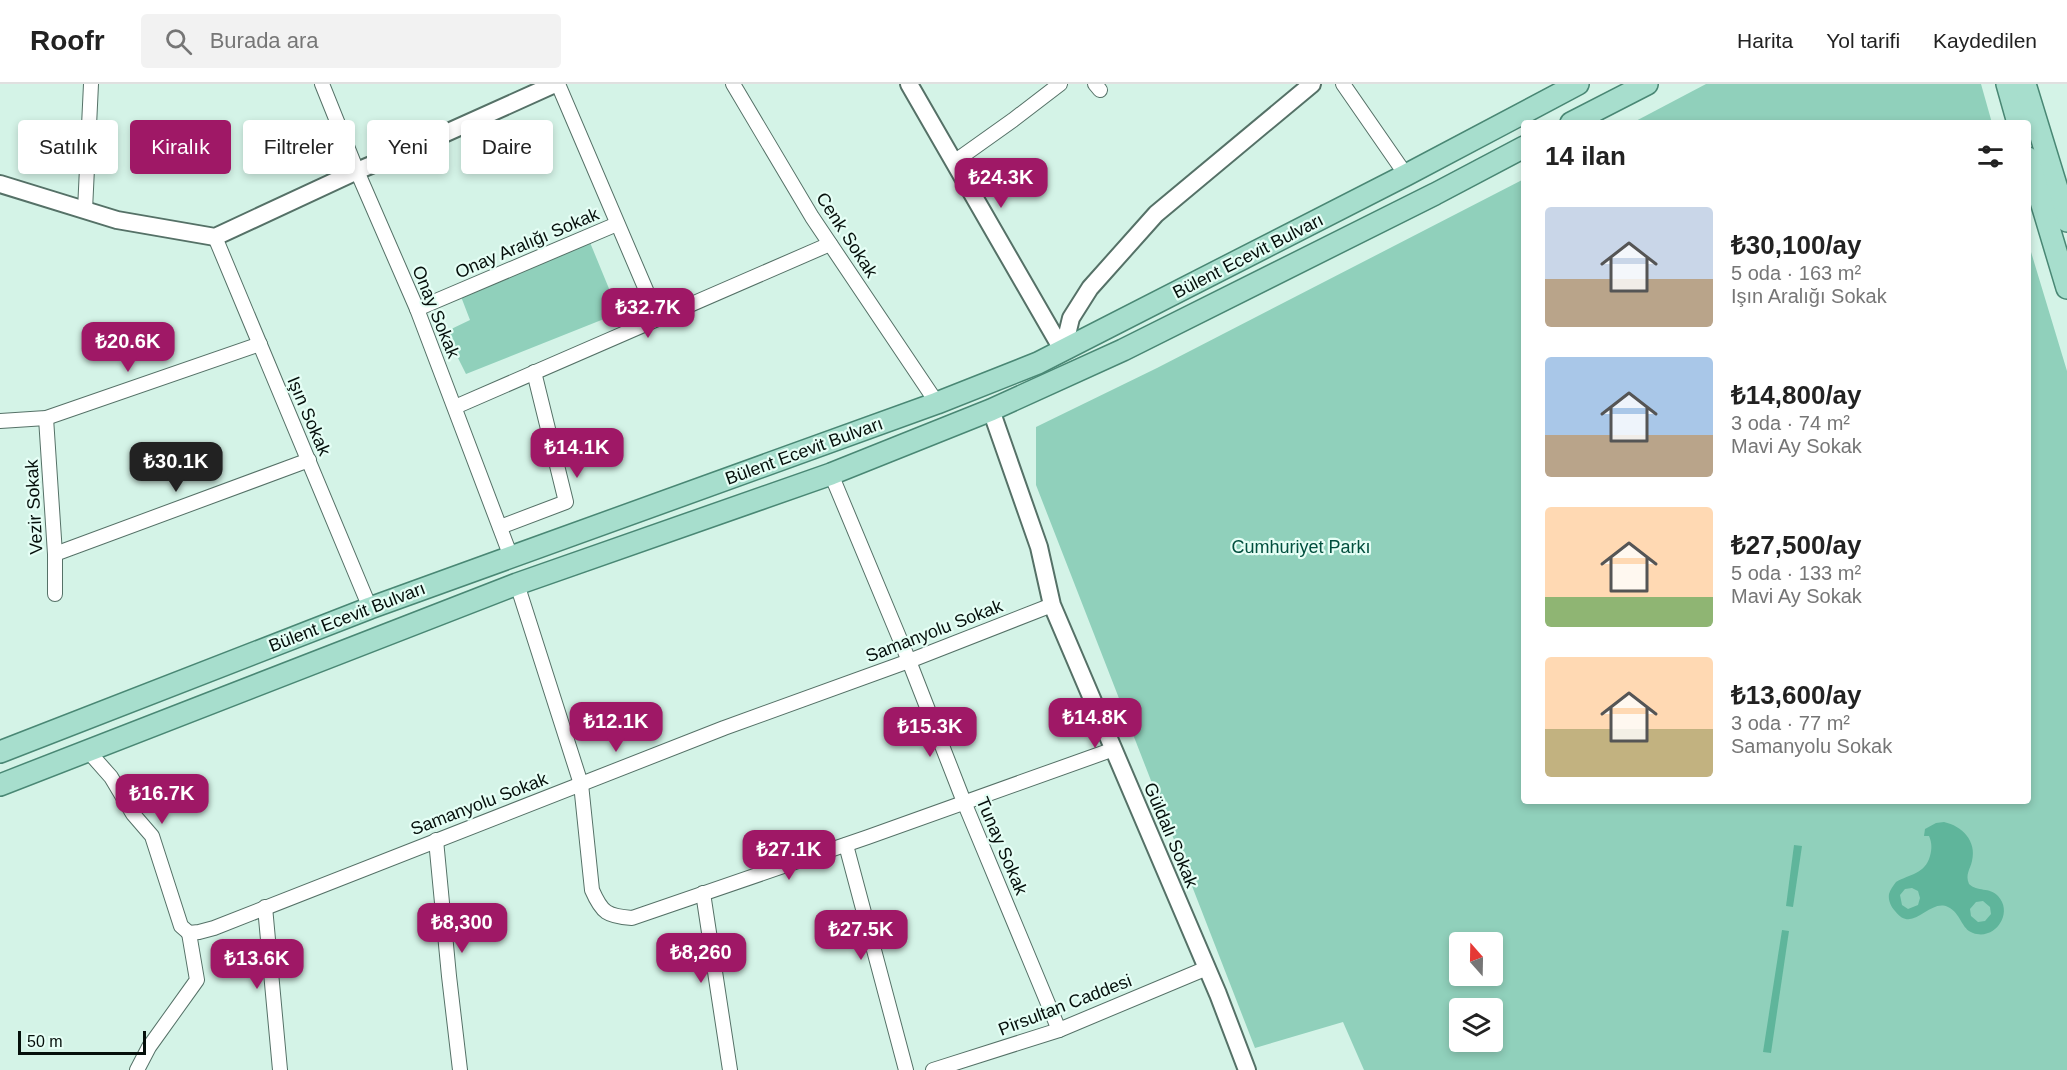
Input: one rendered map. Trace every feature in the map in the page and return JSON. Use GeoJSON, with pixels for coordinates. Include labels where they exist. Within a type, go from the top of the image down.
{"type":"FeatureCollection","features":[{"type":"Feature","properties":{"kind":"main road","name":"Bülent Ecevit Bulvarı"},"geometry":{"type":"LineString","coordinates":[[0,752],[370,608],[937,403],[1038,363],[1406,175],[1578,84]]}},
{"type":"Feature","properties":{"kind":"main road"},"geometry":{"type":"LineString","coordinates":[[1577,120],[1647,84]]}},
{"type":"Feature","properties":{"kind":"main road"},"geometry":{"type":"LineString","coordinates":[[2018,85],[2018,120]]}},
{"type":"Feature","properties":{"kind":"main road"},"geometry":{"type":"LineString","coordinates":[[2018,85],[2029,120]]}},
{"type":"Feature","properties":{"kind":"main road"},"geometry":{"type":"LineString","coordinates":[[2031,125],[2060,213],[2067,288]]}},
{"type":"Feature","properties":{"kind":"main road","name":"Bülent Ecevit Bulvarı"},"geometry":{"type":"LineString","coordinates":[[0,785],[517,584],[831,474],[991,411],[1074,373],[1435,194],[1521,149]]}},
{"type":"Feature","properties":{"kind":"main road"},"geometry":{"type":"LineString","coordinates":[[2031,163],[2060,213]]}},
{"type":"Feature","properties":{"kind":"main road"},"geometry":{"type":"LineString","coordinates":[[1063,351],[1074,373]]}},
{"type":"Feature","properties":{"kind":"main road"},"geometry":{"type":"LineString","coordinates":[[937,403],[991,411],[1038,363]]}},
{"type":"Feature","properties":{"kind":"main road"},"geometry":{"type":"LineString","coordinates":[[937,403],[949,428]]}},
{"type":"Feature","properties":{"kind":"street"},"geometry":{"type":"LineString","coordinates":[[84,210],[91,84]]}},
{"type":"Feature","properties":{"kind":"street","name":"Onay Sokak"},"geometry":{"type":"LineString","coordinates":[[322,84],[417,309],[511,556]]}},
{"type":"Feature","properties":{"kind":"street"},"geometry":{"type":"LineString","coordinates":[[0,184],[117,220],[216,237],[357,171],[556,84],[658,318]]}},
{"type":"Feature","properties":{"kind":"street","name":"Cenk Sokak"},"geometry":{"type":"LineString","coordinates":[[732,84],[830,244],[937,403]]}},
{"type":"Feature","properties":{"kind":"street"},"geometry":{"type":"LineString","coordinates":[[909,84],[1063,351]]}},
{"type":"Feature","properties":{"kind":"street"},"geometry":{"type":"LineString","coordinates":[[954,162],[1060,84]]}},
{"type":"Feature","properties":{"kind":"street"},"geometry":{"type":"LineString","coordinates":[[1063,351],[1071,318],[1090,288],[1156,214],[1312,84]]}},
{"type":"Feature","properties":{"kind":"street"},"geometry":{"type":"LineString","coordinates":[[1343,84],[1406,175]]}},
{"type":"Feature","properties":{"kind":"street","name":"Onay Aralığı Sokak"},"geometry":{"type":"LineString","coordinates":[[417,309],[617,224]]}},
{"type":"Feature","properties":{"kind":"street","name":"Işın Sokak"},"geometry":{"type":"LineString","coordinates":[[216,237],[370,608]]}},
{"type":"Feature","properties":{"kind":"street"},"geometry":{"type":"LineString","coordinates":[[455,407],[830,244]]}},
{"type":"Feature","properties":{"kind":"street"},"geometry":{"type":"LineString","coordinates":[[0,421],[46,418],[260,344]]}},
{"type":"Feature","properties":{"kind":"street"},"geometry":{"type":"LineString","coordinates":[[500,527],[567,502],[534,372]]}},
{"type":"Feature","properties":{"kind":"street","name":"Güldalı Sokak"},"geometry":{"type":"LineString","coordinates":[[991,411],[1039,547],[1052,605],[1207,968],[1247,1070]]}},
{"type":"Feature","properties":{"kind":"street","name":"Vezir Sokak"},"geometry":{"type":"LineString","coordinates":[[46,418],[56,594]]}},
{"type":"Feature","properties":{"kind":"street"},"geometry":{"type":"LineString","coordinates":[[55,554],[309,460]]}},
{"type":"Feature","properties":{"kind":"street","name":"Tunay Sokak"},"geometry":{"type":"LineString","coordinates":[[831,474],[1059,1030]]}},
{"type":"Feature","properties":{"kind":"street"},"geometry":{"type":"LineString","coordinates":[[517,584],[581,784],[591,890],[598,904],[612,916],[632,918],[846,845],[1113,748]]}},
{"type":"Feature","properties":{"kind":"street","name":"Samanyolu Sokak"},"geometry":{"type":"LineString","coordinates":[[189,933],[199,933],[213,928],[724,728],[909,661],[1052,605]]}},
{"type":"Feature","properties":{"kind":"street"},"geometry":{"type":"LineString","coordinates":[[88,751],[111,777],[133,814],[152,836],[181,926],[189,933],[197,980],[149,1047],[137,1070]]}},
{"type":"Feature","properties":{"kind":"street"},"geometry":{"type":"LineString","coordinates":[[436,840],[460,1070]]}},
{"type":"Feature","properties":{"kind":"street"},"geometry":{"type":"LineString","coordinates":[[846,845],[906,1070]]}},
{"type":"Feature","properties":{"kind":"street"},"geometry":{"type":"LineString","coordinates":[[703,893],[730,1070]]}},
{"type":"Feature","properties":{"kind":"street"},"geometry":{"type":"LineString","coordinates":[[265,908],[280,1070]]}},
{"type":"Feature","properties":{"kind":"street","name":"Pirsultan Caddesi"},"geometry":{"type":"LineString","coordinates":[[933,1070],[1059,1030],[1207,968]]}},
{"type":"Feature","properties":{"kind":"green space"},"geometry":{"type":"Polygon","coordinates":[[[1706,84],[1981,84],[1991,120],[1638,120],[1706,84]]]}},
{"type":"Feature","properties":{"kind":"green space","name":"Cumhuriyet Parkı"},"geometry":{"type":"Polygon","coordinates":[[[1521,181],[1521,804],[2031,804],[2031,252],[2067,371],[2067,1070],[1364,1070],[1343,1022],[1255,1048],[1036,485],[1036,427],[1157,368],[1521,181]]]}},
{"type":"Feature","properties":{"kind":"green space"},"geometry":{"type":"Polygon","coordinates":[[[589,240],[619,313],[466,374],[445,332],[470,320],[460,294],[589,240]]]}},
{"type":"Feature","properties":{"kind":"shaded area"},"geometry":{"type":"Polygon","coordinates":[[[1936,823],[1951,824],[1967,836],[1973,854],[1968,875],[1969,884],[1995,893],[2002,903],[2004,910],[2000,924],[1988,933],[1969,931],[1956,913],[1948,907],[1934,907],[1915,918],[1908,919],[1902,917],[1891,905],[1889,894],[1896,882],[1921,870],[1928,862],[1931,841],[1929,836],[1924,836],[1925,829],[1936,823]],[[1912,888],[1905,889],[1900,895],[1902,905],[1908,909],[1918,905],[1920,898],[1918,891],[1912,888]],[[1983,901],[1976,902],[1970,909],[1971,916],[1978,922],[1985,921],[1991,914],[1990,907],[1983,901]]]}},
{"type":"Feature","properties":{"kind":"shaded area"},"geometry":{"type":"Polygon","coordinates":[[[1794,845],[1802,846],[1793,907],[1786,906],[1794,845]]]}},
{"type":"Feature","properties":{"kind":"shaded area"},"geometry":{"type":"Polygon","coordinates":[[[1782,930],[1789,931],[1771,1053],[1763,1052],[1782,930]]]}}]}
